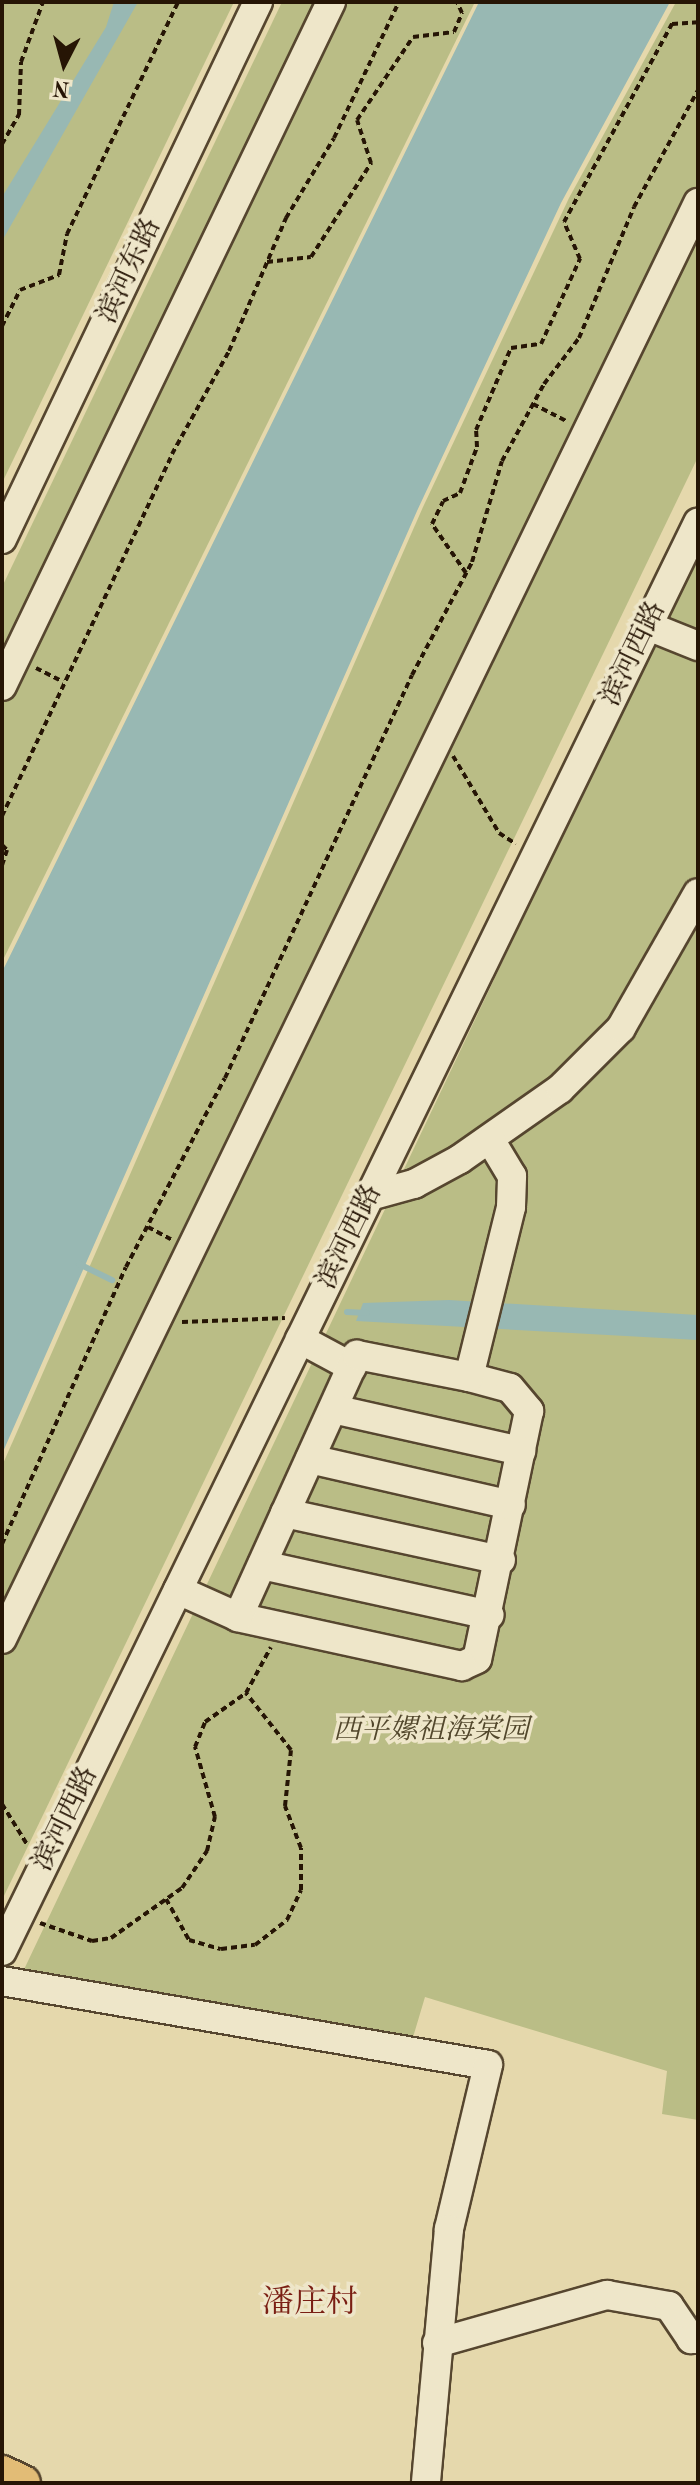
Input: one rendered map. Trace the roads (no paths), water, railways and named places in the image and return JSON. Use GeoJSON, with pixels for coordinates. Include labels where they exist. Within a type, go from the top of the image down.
{"type":"FeatureCollection","features":[{"type":"Feature","properties":{"kind":"main road"},"geometry":{"type":"LineString","coordinates":[[2,2473],[23,2483]]}},
{"type":"Feature","properties":{"kind":"street","name":"滨河东路"},"geometry":{"type":"LineString","coordinates":[[2,539],[258,2]]}},
{"type":"Feature","properties":{"kind":"street"},"geometry":{"type":"LineString","coordinates":[[2,686],[331,2]]}},
{"type":"Feature","properties":{"kind":"street"},"geometry":{"type":"LineString","coordinates":[[2,1639],[154,1317],[440,742],[698,203]]}},
{"type":"Feature","properties":{"kind":"street","name":"滨河西路"},"geometry":{"type":"LineString","coordinates":[[2,1951],[698,523]]}},
{"type":"Feature","properties":{"kind":"street"},"geometry":{"type":"LineString","coordinates":[[648,626],[698,646]]}},
{"type":"Feature","properties":{"kind":"street"},"geometry":{"type":"LineString","coordinates":[[370,1196],[414,1184],[491,1141],[560,1089],[621,1028],[698,893]]}},
{"type":"Feature","properties":{"kind":"street"},"geometry":{"type":"LineString","coordinates":[[469,1377],[491,1287],[512,1176],[491,1141]]}},
{"type":"Feature","properties":{"kind":"street"},"geometry":{"type":"LineString","coordinates":[[306,1328],[352,1367]]}},
{"type":"Feature","properties":{"kind":"street"},"geometry":{"type":"LineString","coordinates":[[178,1590],[238,1617],[462,1666],[477,1659],[490,1615],[529,1411],[524,1400],[510,1388],[357,1355],[238,1617]]}},
{"type":"Feature","properties":{"kind":"street"},"geometry":{"type":"LineString","coordinates":[[333,1409],[521,1451]]}},
{"type":"Feature","properties":{"kind":"street"},"geometry":{"type":"LineString","coordinates":[[310,1459],[511,1505]]}},
{"type":"Feature","properties":{"kind":"street"},"geometry":{"type":"LineString","coordinates":[[285,1513],[501,1560]]}},
{"type":"Feature","properties":{"kind":"street"},"geometry":{"type":"LineString","coordinates":[[262,1565],[490,1615]]}},
{"type":"Feature","properties":{"kind":"street"},"geometry":{"type":"LineString","coordinates":[[2,1981],[488,2065],[449,2229],[426,2483]]}},
{"type":"Feature","properties":{"kind":"street"},"geometry":{"type":"LineString","coordinates":[[437,2343],[607,2295],[669,2306],[691,2339],[698,2339]]}},
{"type":"Feature","properties":{"kind":"water"},"geometry":{"type":"Polygon","coordinates":[[[114,2],[138,2],[2,241],[2,197],[106,27],[114,2]]]}},
{"type":"Feature","properties":{"kind":"water"},"geometry":{"type":"Polygon","coordinates":[[[479,2],[670,2],[561,203],[417,511],[2,1454],[2,972],[479,2]]]}},
{"type":"Feature","properties":{"kind":"water"},"geometry":{"type":"Polygon","coordinates":[[[449,1300],[698,1315],[698,1340],[356,1321],[363,1303],[449,1300]]]}},
{"type":"Feature","properties":{"kind":"waterway"},"geometry":{"type":"LineString","coordinates":[[79,1264],[112,1280]]}},
{"type":"Feature","properties":{"kind":"waterway"},"geometry":{"type":"LineString","coordinates":[[347,1312],[367,1313]]}},
{"type":"Feature","properties":{"kind":"district","name":"潘庄村"},"geometry":{"type":"Point","coordinates":[310,2304]}},
{"type":"Feature","properties":{"kind":"park label","name":"西平嫘祖海棠园"},"geometry":{"type":"Point","coordinates":[431,1731]}}]}
